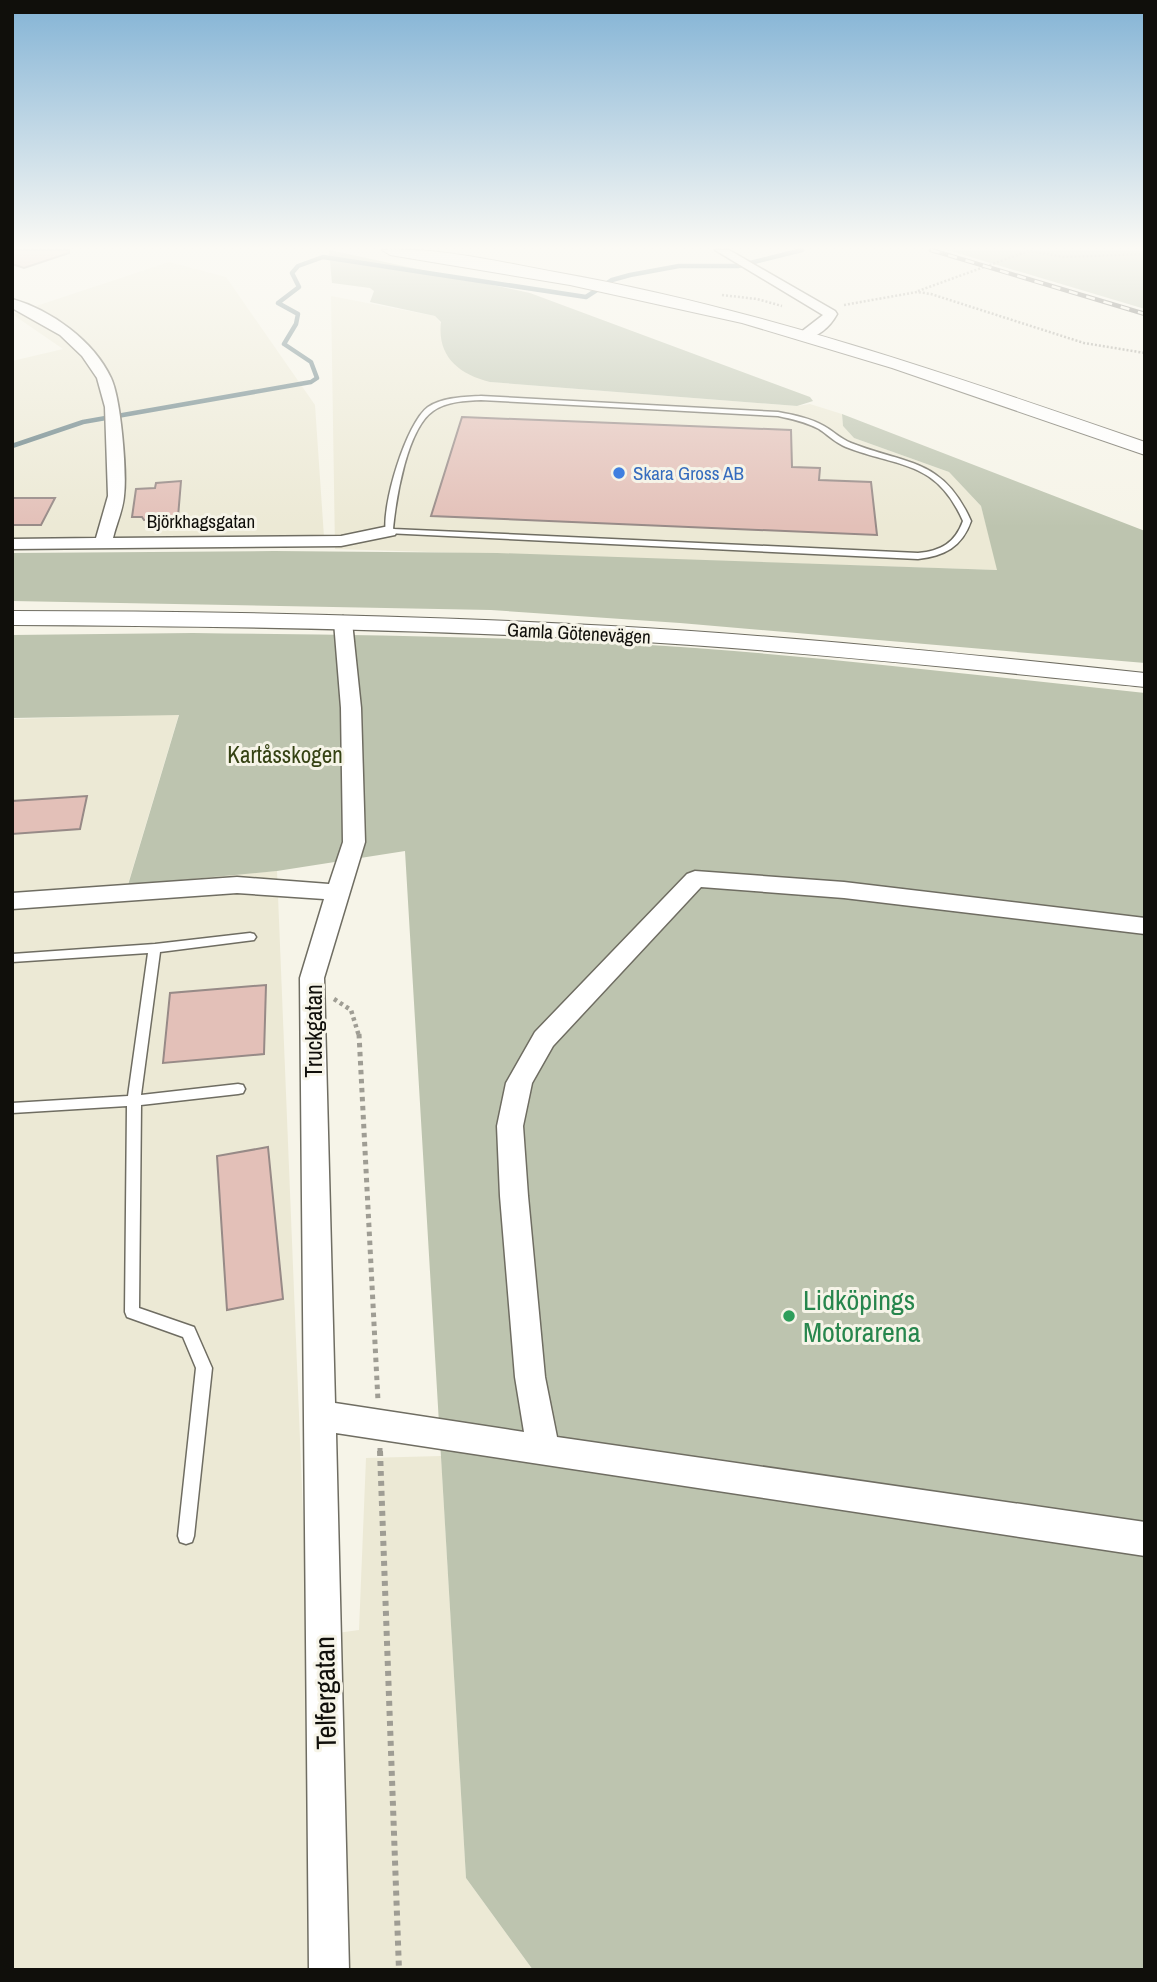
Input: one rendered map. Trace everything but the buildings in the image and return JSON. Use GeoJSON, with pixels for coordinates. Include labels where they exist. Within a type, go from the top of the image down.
{"type":"FeatureCollection","features":[{"type":"Feature","properties":{"kind":"street"},"geometry":{"type":"LineString","coordinates":[[76,342],[87,353],[104,378],[112,407],[116,496],[103,543]]}},
{"type":"Feature","properties":{"kind":"street"},"geometry":{"type":"LineString","coordinates":[[830,342],[932,374],[1145,449]]}},
{"type":"Feature","properties":{"kind":"street","name":"Björkhagsgatan"},"geometry":{"type":"LineString","coordinates":[[12,544],[341,541],[389,531]]}},
{"type":"Feature","properties":{"kind":"street","name":"Gamla Götenevägen"},"geometry":{"type":"LineString","coordinates":[[12,618],[343,622],[623,634],[950,660],[1145,680]]}},
{"type":"Feature","properties":{"kind":"street","name":"Truckgatan"},"geometry":{"type":"LineString","coordinates":[[322,1416],[312,978],[355,842],[351,708],[343,622]]}},
{"type":"Feature","properties":{"kind":"street"},"geometry":{"type":"LineString","coordinates":[[543,1448],[530,1377],[523,1272],[514,1196],[510,1126],[519,1083],[544,1039],[695,879],[844,890],[1145,926]]}},
{"type":"Feature","properties":{"kind":"street"},"geometry":{"type":"LineString","coordinates":[[12,901],[237,885],[338,892]]}},
{"type":"Feature","properties":{"kind":"street"},"geometry":{"type":"LineString","coordinates":[[322,1416],[543,1448],[748,1483],[1145,1539]]}},
{"type":"Feature","properties":{"kind":"street","name":"Telfergatan"},"geometry":{"type":"LineString","coordinates":[[322,1416],[330,1970]]}},
{"type":"Feature","properties":{"kind":"lane"},"geometry":{"type":"LineString","coordinates":[[481,398],[778,414],[802,418],[849,446],[915,465],[933,474],[955,496],[967,521],[956,543],[945,551],[918,556],[389,531],[394,493],[417,422],[427,411],[446,402],[481,398]]}},
{"type":"Feature","properties":{"kind":"lane"},"geometry":{"type":"LineString","coordinates":[[12,958],[250,937]]}},
{"type":"Feature","properties":{"kind":"lane"},"geometry":{"type":"LineString","coordinates":[[155,947],[134,1101],[132,1312],[189,1332],[204,1368],[186,1536]]}},
{"type":"Feature","properties":{"kind":"lane"},"geometry":{"type":"LineString","coordinates":[[12,1108],[134,1101],[237,1089]]}},
{"type":"Feature","properties":{"kind":"path"},"geometry":{"type":"LineString","coordinates":[[1082,342],[1145,353]]}},
{"type":"Feature","properties":{"kind":"path"},"geometry":{"type":"LineString","coordinates":[[313,993],[345,1002],[353,1010],[360,1043],[379,1425],[399,1970]]}},
{"type":"Feature","properties":{"kind":"shaded area"},"geometry":{"type":"Polygon","coordinates":[[[54,342],[272,342],[315,405],[324,537],[12,538],[12,361],[63,349],[54,342]]]}},
{"type":"Feature","properties":{"kind":"shaded area"},"geometry":{"type":"Polygon","coordinates":[[[332,342],[457,342],[490,382],[797,406],[810,404],[842,414],[843,426],[854,438],[949,472],[981,506],[998,570],[335,549],[332,342]]]}},
{"type":"Feature","properties":{"kind":"shaded area"},"geometry":{"type":"Polygon","coordinates":[[[179,714],[128,884],[277,871],[308,1637],[359,1630],[366,1458],[441,1456],[466,1878],[533,1970],[12,1970],[12,719],[179,714]]]}},
{"type":"Feature","properties":{"kind":"green space"},"geometry":{"type":"Polygon","coordinates":[[[442,342],[663,342],[810,397],[813,401],[797,406],[490,382],[459,368],[446,354],[442,342]]]}},
{"type":"Feature","properties":{"kind":"green space"},"geometry":{"type":"Polygon","coordinates":[[[842,414],[1145,531],[1145,663],[680,623],[491,610],[12,601],[12,553],[497,553],[997,570],[981,506],[949,472],[854,438],[843,426],[842,414]]]}},
{"type":"Feature","properties":{"kind":"green space","name":"Lidköpings Motorarena"},"geometry":{"type":"Polygon","coordinates":[[[193,633],[578,641],[697,648],[1145,693],[1145,1970],[533,1970],[466,1878],[405,851],[277,871],[128,885],[179,715],[12,718],[12,635],[193,633]]]}},
{"type":"Feature","properties":{"kind":"waterway"},"geometry":{"type":"LineString","coordinates":[[12,446],[83,422],[311,382],[317,378],[311,362],[285,342]]}},
{"type":"Feature","properties":{"kind":"place","name":"Skara Gross AB"},"geometry":{"type":"Point","coordinates":[619,473]}},
{"type":"Feature","properties":{"kind":"place","name":"Lidköpings Motorarena"},"geometry":{"type":"Point","coordinates":[789,1316]}},
{"type":"Feature","properties":{"kind":"park label","name":"Kartåsskogen"},"geometry":{"type":"Point","coordinates":[285,755]}}]}
